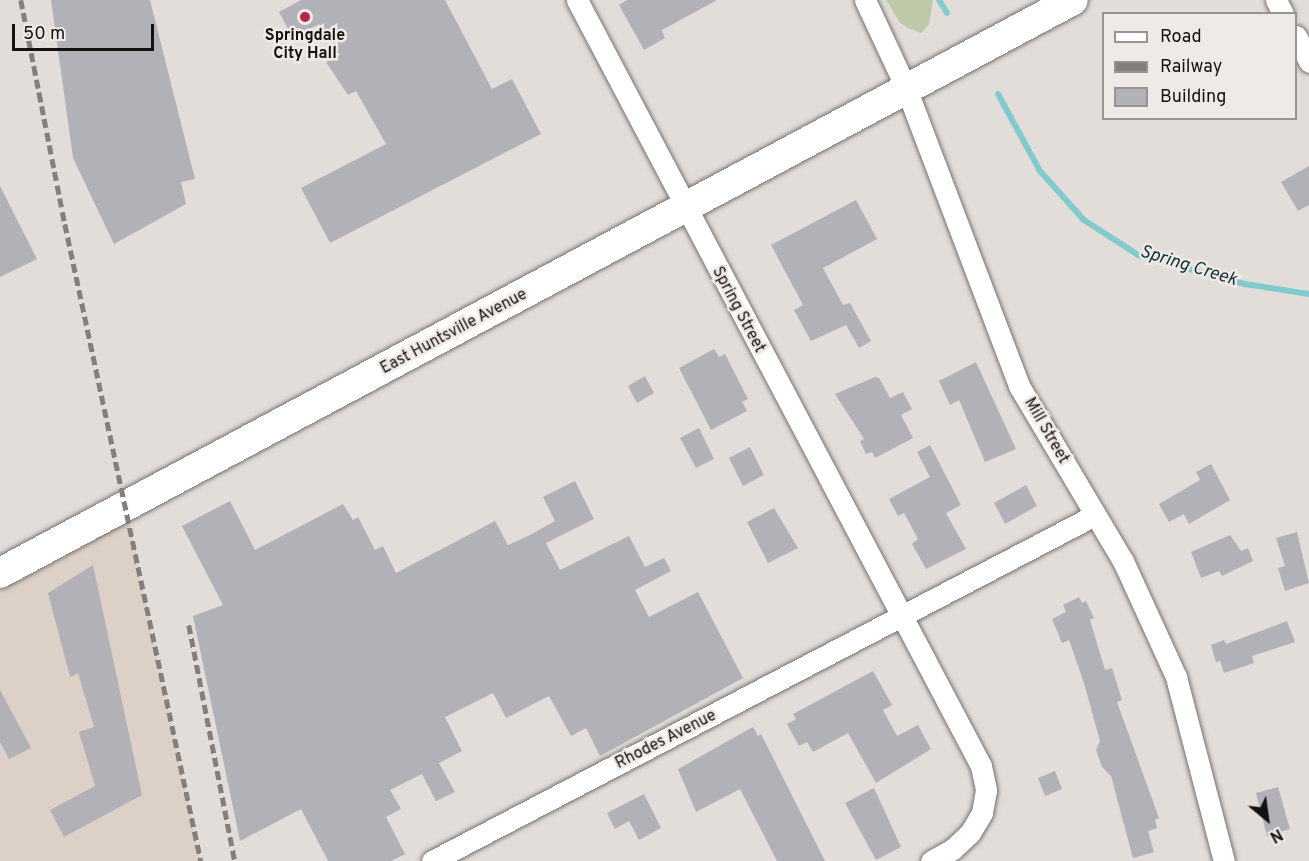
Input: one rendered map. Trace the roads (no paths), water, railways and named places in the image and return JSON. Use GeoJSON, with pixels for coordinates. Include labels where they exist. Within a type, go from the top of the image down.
{"type":"FeatureCollection","features":[{"type":"Feature","properties":{"kind":"main road","name":"East Huntsville Avenue"},"geometry":{"type":"LineString","coordinates":[[1,566],[684,208],[1073,0]]}},
{"type":"Feature","properties":{"kind":"street","name":"Spring Street"},"geometry":{"type":"LineString","coordinates":[[577,0],[900,619]]}},
{"type":"Feature","properties":{"kind":"street","name":"Mill Street"},"geometry":{"type":"LineString","coordinates":[[865,0],[906,88],[1019,386],[1123,561],[1176,676],[1224,861]]}},
{"type":"Feature","properties":{"kind":"street"},"geometry":{"type":"LineString","coordinates":[[1297,38],[1309,62]]}},
{"type":"Feature","properties":{"kind":"street","name":"Rhodes Avenue"},"geometry":{"type":"LineString","coordinates":[[432,861],[460,854],[1095,516]]}},
{"type":"Feature","properties":{"kind":"street"},"geometry":{"type":"LineString","coordinates":[[900,619],[981,766],[986,790],[982,813],[970,833],[953,849],[931,861]]}},
{"type":"Feature","properties":{"kind":"waterway","name":"Spring Creek"},"geometry":{"type":"LineString","coordinates":[[939,0],[947,13]]}},
{"type":"Feature","properties":{"kind":"waterway","name":"Spring Creek"},"geometry":{"type":"LineString","coordinates":[[998,94],[1040,171],[1084,220],[1138,255],[1245,284],[1309,294]]}},
{"type":"Feature","properties":{"kind":"railway"},"geometry":{"type":"LineString","coordinates":[[21,0],[65,224],[201,861]]}},
{"type":"Feature","properties":{"kind":"railway"},"geometry":{"type":"LineString","coordinates":[[189,625],[235,861]]}},
{"type":"Feature","properties":{"kind":"place","name":"Springdale City Hall"},"geometry":{"type":"Point","coordinates":[305,17]}}]}
